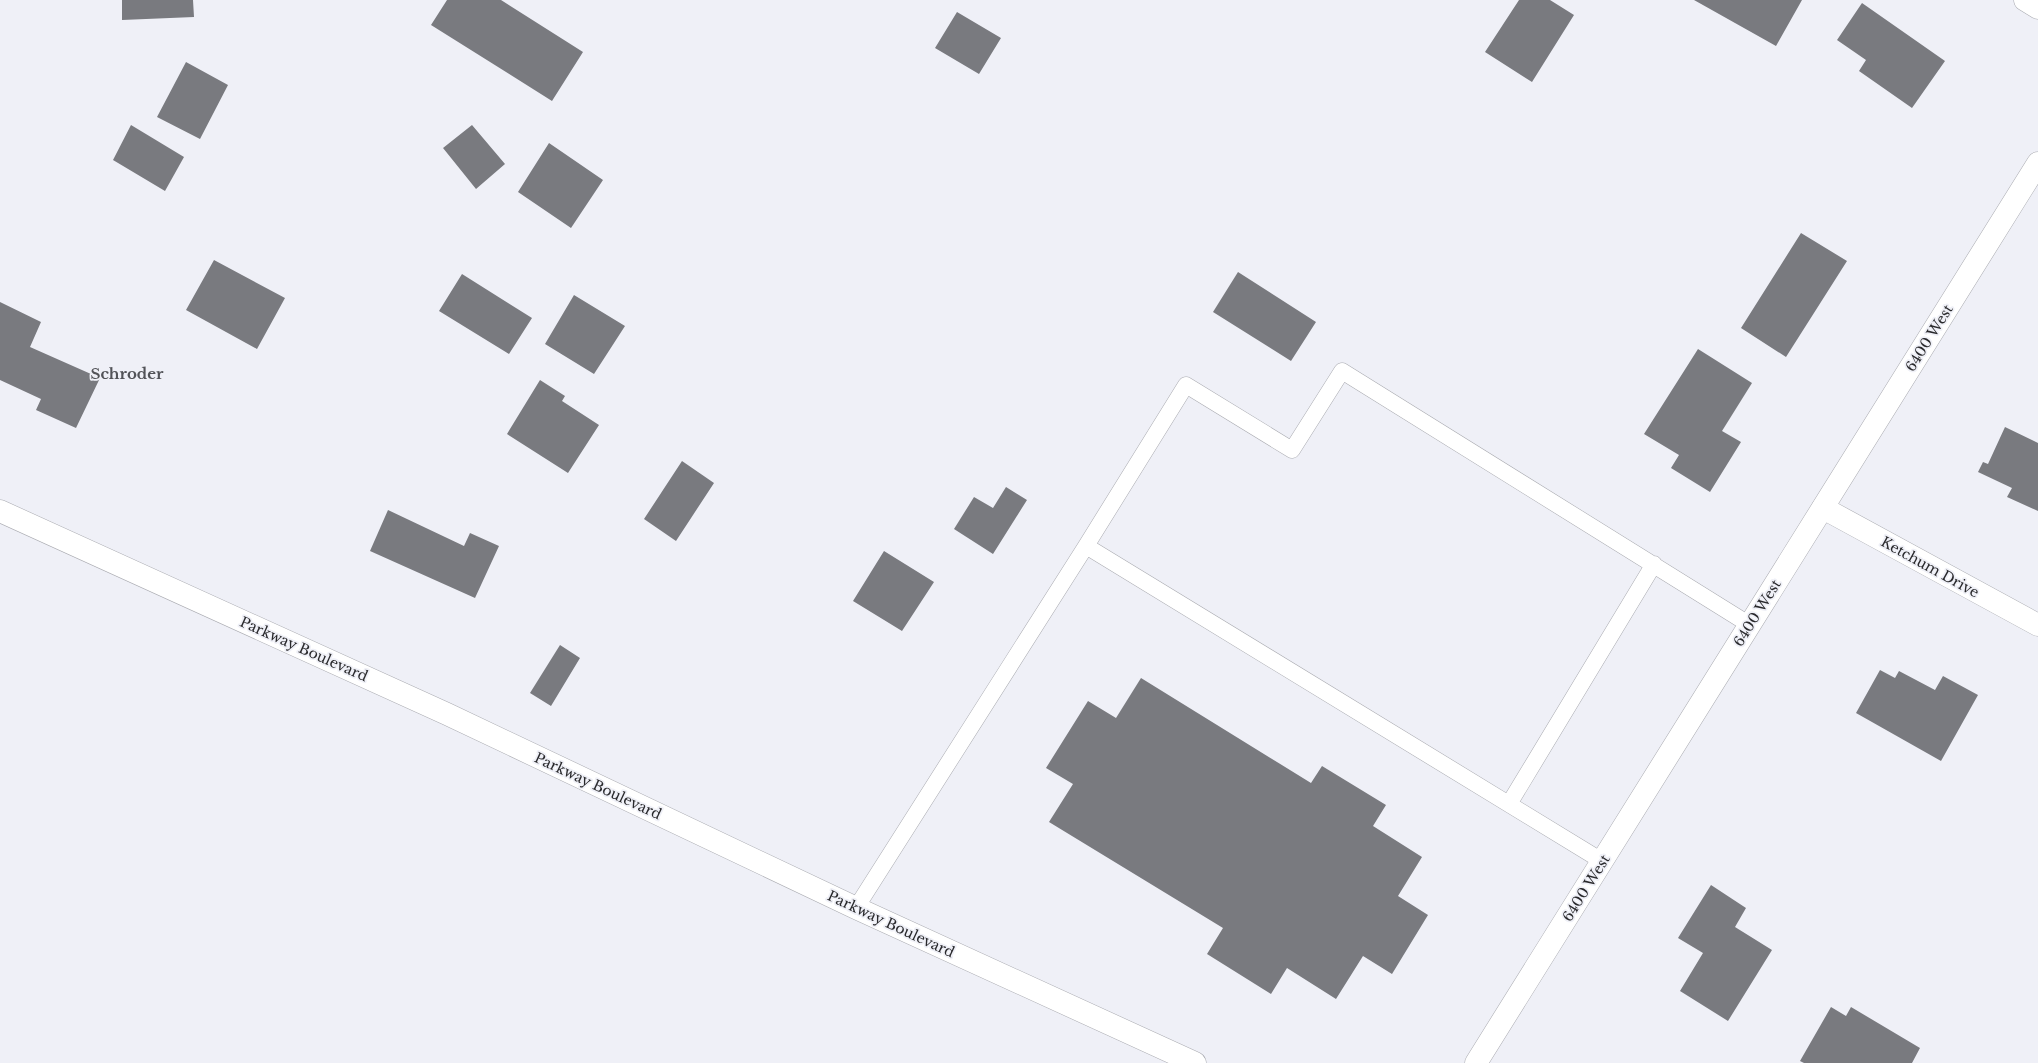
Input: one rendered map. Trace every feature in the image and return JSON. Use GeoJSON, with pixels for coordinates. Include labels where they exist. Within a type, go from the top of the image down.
{"type":"FeatureCollection","features":[{"type":"Feature","properties":{"kind":"street"},"geometry":{"type":"LineString","coordinates":[[2025,0],[2038,8]]}},
{"type":"Feature","properties":{"kind":"street","name":"6400 West"},"geometry":{"type":"LineString","coordinates":[[1476,1063],[2038,163]]}},
{"type":"Feature","properties":{"kind":"street","name":"Ketchum Drive"},"geometry":{"type":"LineString","coordinates":[[1823,508],[2038,625]]}},
{"type":"Feature","properties":{"kind":"street","name":"Parkway Boulevard"},"geometry":{"type":"LineString","coordinates":[[0,511],[447,714],[856,908],[1195,1063]]}},
{"type":"Feature","properties":{"kind":"lane"},"geometry":{"type":"LineString","coordinates":[[856,908],[1086,546],[1186,385],[1292,450],[1342,371],[1750,625]]}},
{"type":"Feature","properties":{"kind":"lane"},"geometry":{"type":"LineString","coordinates":[[1086,546],[1602,862]]}},
{"type":"Feature","properties":{"kind":"lane"},"geometry":{"type":"LineString","coordinates":[[1509,804],[1654,564]]}},
{"type":"Feature","properties":{"kind":"building"},"geometry":{"type":"Polygon","coordinates":[[[122,0],[193,0],[194,17],[122,20],[122,0]]]}},
{"type":"Feature","properties":{"kind":"building"},"geometry":{"type":"Polygon","coordinates":[[[447,0],[501,0],[583,52],[552,101],[431,25],[447,0]]]}},
{"type":"Feature","properties":{"kind":"building"},"geometry":{"type":"Polygon","coordinates":[[[1519,0],[1550,0],[1574,15],[1532,82],[1485,52],[1519,0]]]}},
{"type":"Feature","properties":{"kind":"building"},"geometry":{"type":"Polygon","coordinates":[[[1694,0],[1802,0],[1776,46],[1694,0]]]}},
{"type":"Feature","properties":{"kind":"building"},"geometry":{"type":"Polygon","coordinates":[[[1862,3],[1945,61],[1912,108],[1859,71],[1866,60],[1837,40],[1862,3]]]}},
{"type":"Feature","properties":{"kind":"building"},"geometry":{"type":"Polygon","coordinates":[[[957,12],[1001,38],[979,74],[935,48],[957,12]]]}},
{"type":"Feature","properties":{"kind":"building"},"geometry":{"type":"Polygon","coordinates":[[[186,62],[228,85],[200,139],[157,117],[186,62]]]}},
{"type":"Feature","properties":{"kind":"building"},"geometry":{"type":"Polygon","coordinates":[[[131,125],[184,157],[165,191],[113,160],[131,125]]]}},
{"type":"Feature","properties":{"kind":"building"},"geometry":{"type":"Polygon","coordinates":[[[472,125],[505,164],[476,189],[443,148],[472,125]]]}},
{"type":"Feature","properties":{"kind":"building"},"geometry":{"type":"Polygon","coordinates":[[[549,143],[603,180],[571,228],[518,192],[549,143]]]}},
{"type":"Feature","properties":{"kind":"building"},"geometry":{"type":"Polygon","coordinates":[[[1801,233],[1847,261],[1786,357],[1741,328],[1801,233]]]}},
{"type":"Feature","properties":{"kind":"building"},"geometry":{"type":"Polygon","coordinates":[[[214,260],[285,298],[257,349],[186,310],[214,260]]]}},
{"type":"Feature","properties":{"kind":"building"},"geometry":{"type":"Polygon","coordinates":[[[1238,272],[1316,322],[1291,361],[1213,312],[1238,272]]]}},
{"type":"Feature","properties":{"kind":"building"},"geometry":{"type":"Polygon","coordinates":[[[462,274],[532,318],[509,354],[439,311],[462,274]]]}},
{"type":"Feature","properties":{"kind":"building"},"geometry":{"type":"Polygon","coordinates":[[[574,295],[625,326],[594,374],[545,344],[574,295]]]}},
{"type":"Feature","properties":{"kind":"building"},"geometry":{"type":"Polygon","coordinates":[[[0,302],[41,322],[30,347],[100,378],[76,428],[36,410],[41,399],[0,380],[0,302]]]}},
{"type":"Feature","properties":{"kind":"building"},"geometry":{"type":"Polygon","coordinates":[[[1698,349],[1752,383],[1722,431],[1741,442],[1710,492],[1671,468],[1679,455],[1644,434],[1698,349]]]}},
{"type":"Feature","properties":{"kind":"building"},"geometry":{"type":"Polygon","coordinates":[[[540,380],[565,396],[562,401],[599,425],[568,473],[507,434],[540,380]]]}},
{"type":"Feature","properties":{"kind":"building"},"geometry":{"type":"Polygon","coordinates":[[[2005,427],[2038,443],[2038,511],[2007,497],[2012,488],[1978,472],[1983,462],[1988,464],[2005,427]]]}},
{"type":"Feature","properties":{"kind":"building"},"geometry":{"type":"Polygon","coordinates":[[[682,461],[714,483],[676,541],[644,519],[682,461]]]}},
{"type":"Feature","properties":{"kind":"building"},"geometry":{"type":"Polygon","coordinates":[[[1006,487],[1027,500],[993,554],[954,529],[974,497],[993,508],[1006,487]]]}},
{"type":"Feature","properties":{"kind":"building"},"geometry":{"type":"Polygon","coordinates":[[[388,510],[464,546],[470,533],[499,546],[475,598],[370,551],[388,510]]]}},
{"type":"Feature","properties":{"kind":"building"},"geometry":{"type":"Polygon","coordinates":[[[884,551],[934,582],[902,631],[853,601],[884,551]]]}},
{"type":"Feature","properties":{"kind":"building"},"geometry":{"type":"Polygon","coordinates":[[[560,645],[580,658],[551,706],[530,693],[560,645]]]}},
{"type":"Feature","properties":{"kind":"building"},"geometry":{"type":"Polygon","coordinates":[[[1880,670],[1895,678],[1899,671],[1935,690],[1943,676],[1978,695],[1941,761],[1856,713],[1880,670]]]}},
{"type":"Feature","properties":{"kind":"building"},"geometry":{"type":"Polygon","coordinates":[[[1141,678],[1311,783],[1322,766],[1386,805],[1373,826],[1422,857],[1398,896],[1428,915],[1392,974],[1363,956],[1336,999],[1287,968],[1271,994],[1207,954],[1223,928],[1049,822],[1073,784],[1046,768],[1088,701],[1116,718],[1141,678]]]}},
{"type":"Feature","properties":{"kind":"building"},"geometry":{"type":"Polygon","coordinates":[[[1711,885],[1746,908],[1735,927],[1772,950],[1728,1021],[1680,991],[1703,953],[1678,938],[1711,885]]]}},
{"type":"Feature","properties":{"kind":"building"},"geometry":{"type":"Polygon","coordinates":[[[1831,1007],[1846,1016],[1851,1007],[1920,1048],[1912,1063],[1804,1063],[1800,1061],[1831,1007]]]}},
{"type":"Feature","properties":{"kind":"district","name":"Schroder"},"geometry":{"type":"Point","coordinates":[127,373]}}]}
